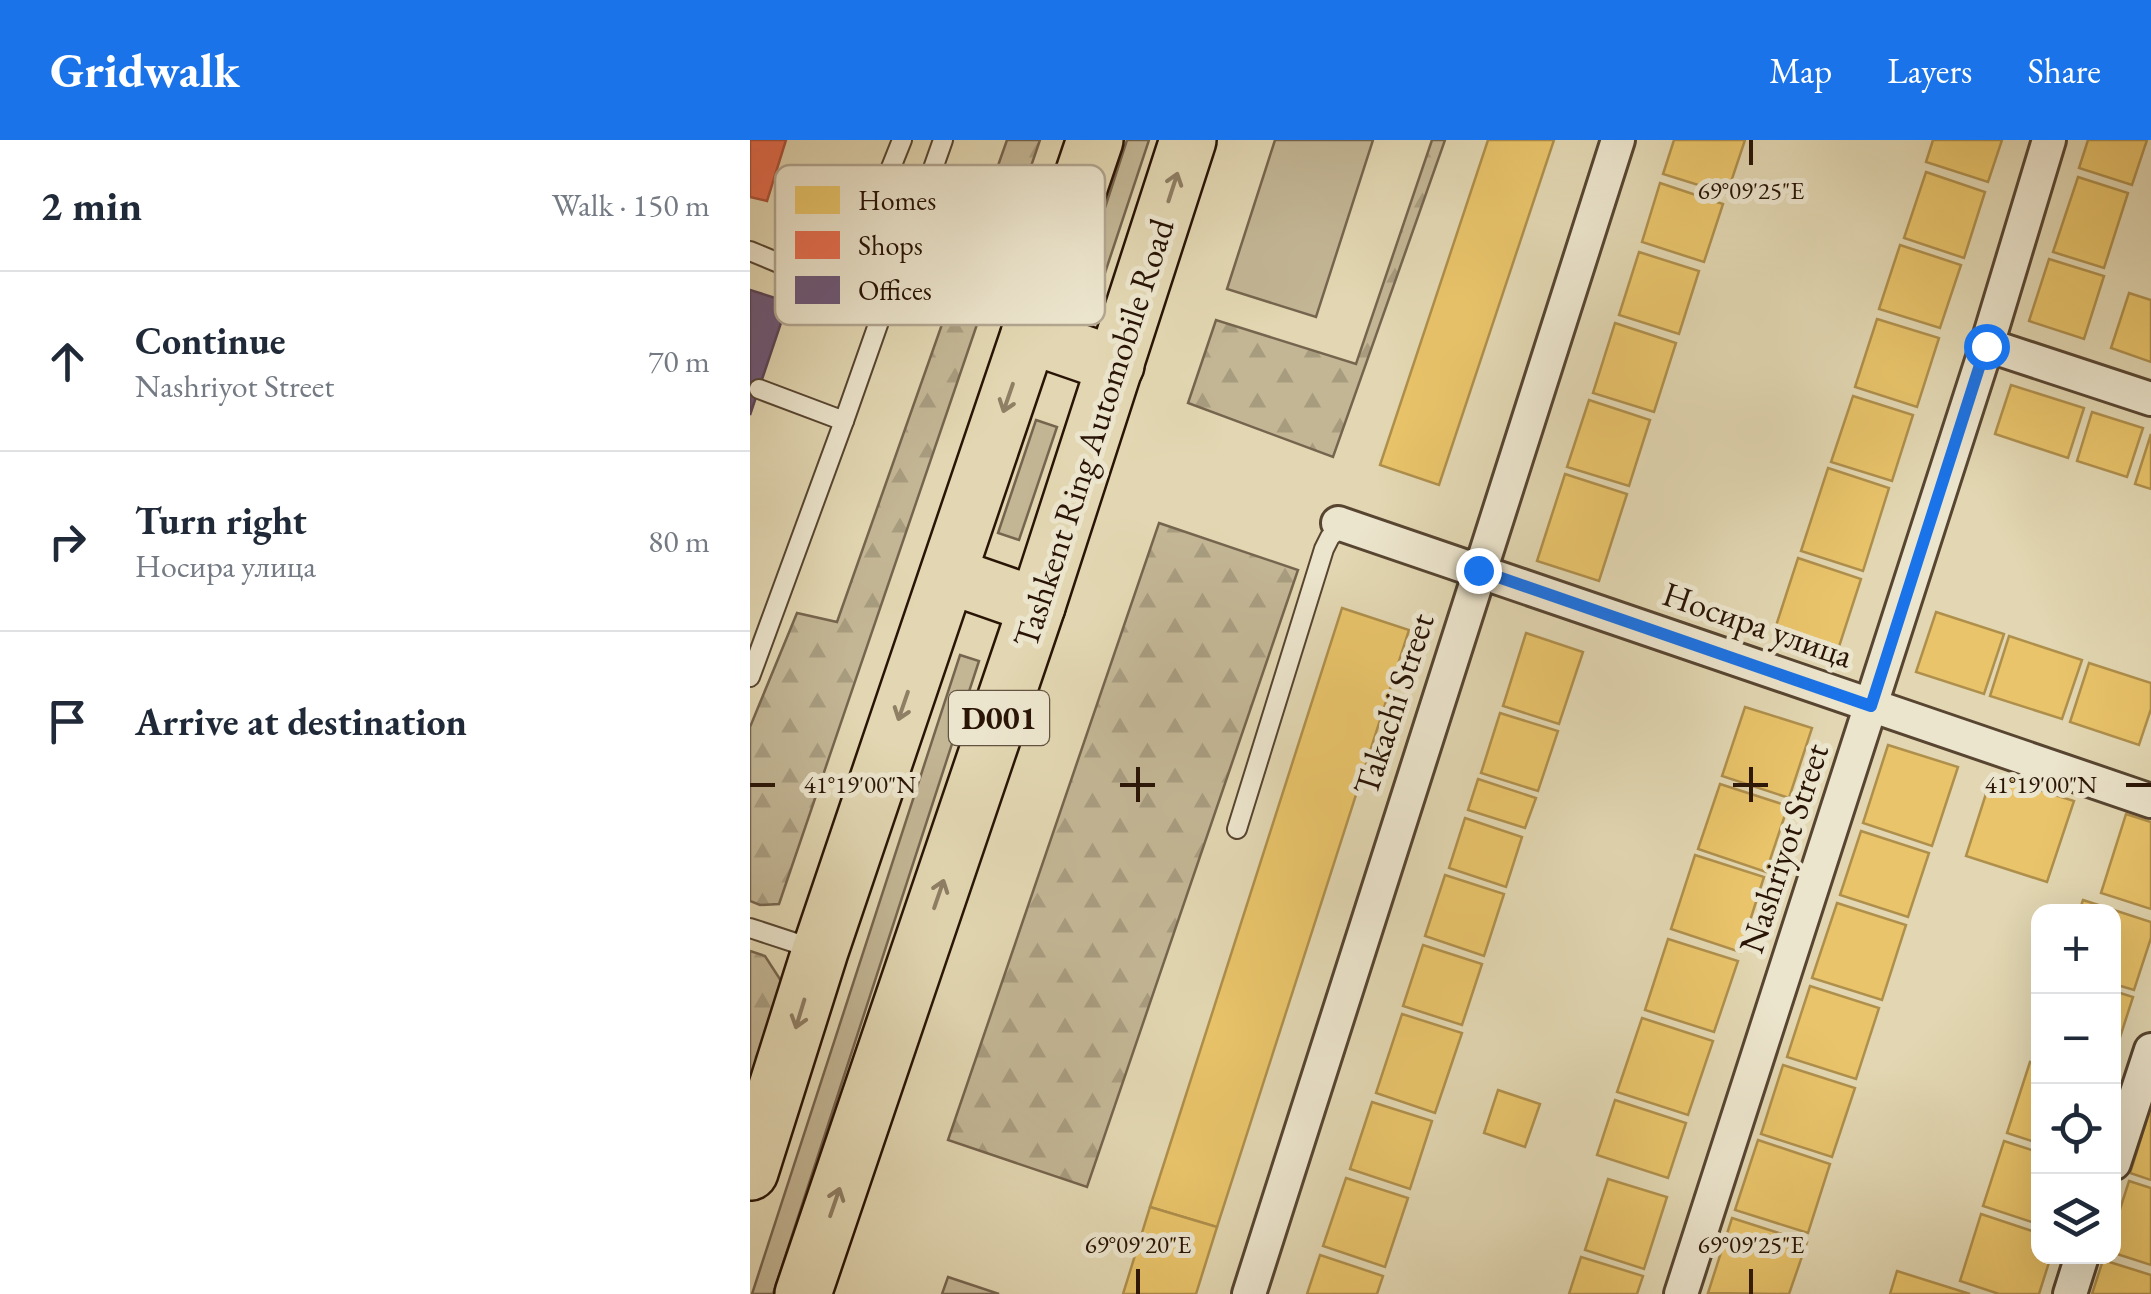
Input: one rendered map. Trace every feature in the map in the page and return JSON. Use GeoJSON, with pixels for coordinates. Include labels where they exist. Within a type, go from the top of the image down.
{"type":"FeatureCollection","features":[{"type":"Feature","properties":{"kind":"highway","name":"D001"},"geometry":{"type":"LineString","coordinates":[[1087,165],[1096,140]]}},
{"type":"Feature","properties":{"kind":"highway","name":"Tashkent Ring Automobile Road"},"geometry":{"type":"LineString","coordinates":[[804,1294],[1037,606],[1188,140]]}},
{"type":"Feature","properties":{"kind":"highway","name":"D001"},"geometry":{"type":"LineString","coordinates":[[750,1172],[820,951],[1032,325]]}},
{"type":"Feature","properties":{"kind":"highway"},"geometry":{"type":"LineString","coordinates":[[1029,335],[1116,365]]}},
{"type":"Feature","properties":{"kind":"highway"},"geometry":{"type":"LineString","coordinates":[[948,576],[1037,606]]}},
{"type":"Feature","properties":{"kind":"street","name":"Takachi Street"},"geometry":{"type":"LineString","coordinates":[[1249,1294],[1618,140]]}},
{"type":"Feature","properties":{"kind":"street","name":"Nashriyot Street"},"geometry":{"type":"LineString","coordinates":[[1680,1294],[2050,140]]}},
{"type":"Feature","properties":{"kind":"street"},"geometry":{"type":"LineString","coordinates":[[1986,346],[2151,399]]}},
{"type":"Feature","properties":{"kind":"street","name":"Носира улица"},"geometry":{"type":"LineString","coordinates":[[1341,524],[2151,800]]}},
{"type":"Feature","properties":{"kind":"street"},"geometry":{"type":"LineString","coordinates":[[2121,1142],[2151,1050]]}},
{"type":"Feature","properties":{"kind":"street"},"geometry":{"type":"LineString","coordinates":[[2070,1294],[2079,1264]]}},
{"type":"Feature","properties":{"kind":"lane"},"geometry":{"type":"LineString","coordinates":[[892,165],[902,140]]}},
{"type":"Feature","properties":{"kind":"lane"},"geometry":{"type":"LineString","coordinates":[[934,165],[943,140]]}},
{"type":"Feature","properties":{"kind":"lane"},"geometry":{"type":"LineString","coordinates":[[750,251],[775,261]]}},
{"type":"Feature","properties":{"kind":"lane"},"geometry":{"type":"LineString","coordinates":[[750,677],[878,325]]}},
{"type":"Feature","properties":{"kind":"lane"},"geometry":{"type":"LineString","coordinates":[[759,389],[844,421]]}},
{"type":"Feature","properties":{"kind":"lane"},"geometry":{"type":"LineString","coordinates":[[1236,830],[1324,548],[1341,524]]}},
{"type":"Feature","properties":{"kind":"lane"},"geometry":{"type":"LineString","coordinates":[[750,928],[820,951]]}},
{"type":"Feature","properties":{"kind":"green space"},"geometry":{"type":"Polygon","coordinates":[[[1007,140],[1040,140],[1031,165],[998,165],[1007,140]]]}},
{"type":"Feature","properties":{"kind":"green space"},"geometry":{"type":"Polygon","coordinates":[[[1127,140],[1149,140],[1105,273],[1105,208],[1127,140]]]}},
{"type":"Feature","properties":{"kind":"green space"},"geometry":{"type":"Polygon","coordinates":[[[1275,140],[1373,140],[1316,317],[1227,289],[1275,140]]]}},
{"type":"Feature","properties":{"kind":"green space"},"geometry":{"type":"Polygon","coordinates":[[[1432,140],[1445,140],[1333,457],[1188,403],[1216,320],[1356,364],[1432,140]]]}},
{"type":"Feature","properties":{"kind":"green space"},"geometry":{"type":"Polygon","coordinates":[[[942,325],[977,325],[779,904],[760,905],[750,901],[750,727],[797,613],[837,622],[942,325]]]}},
{"type":"Feature","properties":{"kind":"green space"},"geometry":{"type":"Polygon","coordinates":[[[1036,420],[1057,427],[1019,540],[998,533],[1036,420]]]}},
{"type":"Feature","properties":{"kind":"green space"},"geometry":{"type":"Polygon","coordinates":[[[1159,523],[1298,570],[1087,1187],[948,1140],[1159,523]]]}},
{"type":"Feature","properties":{"kind":"green space"},"geometry":{"type":"Polygon","coordinates":[[[960,655],[979,661],[773,1294],[752,1294],[960,655]]]}},
{"type":"Feature","properties":{"kind":"green space"},"geometry":{"type":"Polygon","coordinates":[[[750,951],[765,956],[785,987],[750,1097],[750,951]]]}},
{"type":"Feature","properties":{"kind":"green space"},"geometry":{"type":"Polygon","coordinates":[[[948,1277],[999,1294],[942,1294],[948,1277]]]}},
{"type":"Feature","properties":{"kind":"building: Homes"},"geometry":{"type":"Polygon","coordinates":[[[1488,140],[1554,140],[1439,485],[1380,465],[1488,140]]]}},
{"type":"Feature","properties":{"kind":"building: Homes"},"geometry":{"type":"Polygon","coordinates":[[[1674,140],[1745,140],[1727,194],[1663,174],[1674,140]]]}},
{"type":"Feature","properties":{"kind":"building: Homes"},"geometry":{"type":"Polygon","coordinates":[[[1933,140],[2002,140],[1988,182],[1926,162],[1933,140]]]}},
{"type":"Feature","properties":{"kind":"building: Homes"},"geometry":{"type":"Polygon","coordinates":[[[2088,140],[2147,140],[2132,185],[2079,168],[2088,140]]]}},
{"type":"Feature","properties":{"kind":"building: Homes"},"geometry":{"type":"Polygon","coordinates":[[[1926,172],[1985,192],[1964,258],[1904,238],[1926,172]]]}},
{"type":"Feature","properties":{"kind":"building: Homes"},"geometry":{"type":"Polygon","coordinates":[[[2078,177],[2128,193],[2104,268],[2053,252],[2078,177]]]}},
{"type":"Feature","properties":{"kind":"building: Homes"},"geometry":{"type":"Polygon","coordinates":[[[1660,183],[1723,204],[1704,262],[1642,242],[1660,183]]]}},
{"type":"Feature","properties":{"kind":"building: Homes"},"geometry":{"type":"Polygon","coordinates":[[[1900,245],[1961,265],[1940,328],[1879,309],[1900,245]]]}},
{"type":"Feature","properties":{"kind":"building: Homes"},"geometry":{"type":"Polygon","coordinates":[[[1639,252],[1699,271],[1679,334],[1619,315],[1639,252]]]}},
{"type":"Feature","properties":{"kind":"building: Homes"},"geometry":{"type":"Polygon","coordinates":[[[2049,259],[2104,276],[2084,339],[2029,321],[2049,259]]]}},
{"type":"Feature","properties":{"kind":"building: Homes"},"geometry":{"type":"Polygon","coordinates":[[[2129,293],[2151,300],[2151,362],[2111,348],[2129,293]]]}},
{"type":"Feature","properties":{"kind":"building: Homes"},"geometry":{"type":"Polygon","coordinates":[[[1877,319],[1939,338],[1917,407],[1855,387],[1877,319]]]}},
{"type":"Feature","properties":{"kind":"building: Homes"},"geometry":{"type":"Polygon","coordinates":[[[1615,323],[1676,343],[1654,412],[1593,393],[1615,323]]]}},
{"type":"Feature","properties":{"kind":"building: Homes"},"geometry":{"type":"Polygon","coordinates":[[[2011,385],[2084,408],[2068,458],[1995,434],[2011,385]]]}},
{"type":"Feature","properties":{"kind":"building: Homes"},"geometry":{"type":"Polygon","coordinates":[[[1853,396],[1913,415],[1892,481],[1831,462],[1853,396]]]}},
{"type":"Feature","properties":{"kind":"building: Homes"},"geometry":{"type":"Polygon","coordinates":[[[1589,400],[1650,420],[1629,486],[1567,467],[1589,400]]]}},
{"type":"Feature","properties":{"kind":"building: Homes"},"geometry":{"type":"Polygon","coordinates":[[[2092,412],[2143,428],[2127,477],[2077,461],[2092,412]]]}},
{"type":"Feature","properties":{"kind":"building: Homes"},"geometry":{"type":"Polygon","coordinates":[[[2151,434],[2151,489],[2135,484],[2151,434]]]}},
{"type":"Feature","properties":{"kind":"building: Homes"},"geometry":{"type":"Polygon","coordinates":[[[1828,468],[1889,488],[1863,571],[1801,551],[1828,468]]]}},
{"type":"Feature","properties":{"kind":"building: Homes"},"geometry":{"type":"Polygon","coordinates":[[[1565,474],[1627,494],[1599,581],[1537,561],[1565,474]]]}},
{"type":"Feature","properties":{"kind":"building: Homes"},"geometry":{"type":"Polygon","coordinates":[[[1798,558],[1861,579],[1836,656],[1773,635],[1798,558]]]}},
{"type":"Feature","properties":{"kind":"building: Homes"},"geometry":{"type":"Polygon","coordinates":[[[1342,608],[1409,630],[1217,1227],[1150,1207],[1342,608]]]}},
{"type":"Feature","properties":{"kind":"building: Homes"},"geometry":{"type":"Polygon","coordinates":[[[1936,612],[2004,634],[1984,694],[1916,672],[1936,612]]]}},
{"type":"Feature","properties":{"kind":"building: Homes"},"geometry":{"type":"Polygon","coordinates":[[[1526,633],[1583,652],[1559,724],[1503,706],[1526,633]]]}},
{"type":"Feature","properties":{"kind":"building: Homes"},"geometry":{"type":"Polygon","coordinates":[[[2009,636],[2082,660],[2062,719],[1990,696],[2009,636]]]}},
{"type":"Feature","properties":{"kind":"building: Homes"},"geometry":{"type":"Polygon","coordinates":[[[2089,663],[2151,683],[2151,709],[2139,745],[2070,722],[2089,663]]]}},
{"type":"Feature","properties":{"kind":"building: Homes"},"geometry":{"type":"Polygon","coordinates":[[[1745,707],[1812,728],[1789,798],[1722,776],[1745,707]]]}},
{"type":"Feature","properties":{"kind":"building: Homes"},"geometry":{"type":"Polygon","coordinates":[[[1500,713],[1558,731],[1538,791],[1481,773],[1500,713]]]}},
{"type":"Feature","properties":{"kind":"building: Homes"},"geometry":{"type":"Polygon","coordinates":[[[1888,745],[1958,767],[1932,846],[1863,823],[1888,745]]]}},
{"type":"Feature","properties":{"kind":"building: Homes"},"geometry":{"type":"Polygon","coordinates":[[[1992,775],[2074,801],[2047,882],[1966,856],[1992,775]]]}},
{"type":"Feature","properties":{"kind":"building: Homes"},"geometry":{"type":"Polygon","coordinates":[[[1478,779],[1536,798],[1525,828],[1468,810],[1478,779]]]}},
{"type":"Feature","properties":{"kind":"building: Homes"},"geometry":{"type":"Polygon","coordinates":[[[1720,784],[1788,806],[1766,872],[1698,849],[1720,784]]]}},
{"type":"Feature","properties":{"kind":"building: Homes"},"geometry":{"type":"Polygon","coordinates":[[[2126,814],[2151,822],[2151,909],[2101,893],[2126,814]]]}},
{"type":"Feature","properties":{"kind":"building: Homes"},"geometry":{"type":"Polygon","coordinates":[[[1465,818],[1522,837],[1506,887],[1449,868],[1465,818]]]}},
{"type":"Feature","properties":{"kind":"building: Homes"},"geometry":{"type":"Polygon","coordinates":[[[1861,831],[1929,853],[1908,917],[1840,895],[1861,831]]]}},
{"type":"Feature","properties":{"kind":"building: Homes"},"geometry":{"type":"Polygon","coordinates":[[[1695,855],[1764,877],[1740,952],[1671,929],[1695,855]]]}},
{"type":"Feature","properties":{"kind":"building: Homes"},"geometry":{"type":"Polygon","coordinates":[[[1445,875],[1504,894],[1484,956],[1425,936],[1445,875]]]}},
{"type":"Feature","properties":{"kind":"building: Homes"},"geometry":{"type":"Polygon","coordinates":[[[1837,903],[1906,925],[1882,1000],[1812,978],[1837,903]]]}},
{"type":"Feature","properties":{"kind":"building: Homes"},"geometry":{"type":"Polygon","coordinates":[[[2121,912],[2151,922],[2151,938],[2134,990],[2121,986],[2121,912]]]}},
{"type":"Feature","properties":{"kind":"building: Homes"},"geometry":{"type":"Polygon","coordinates":[[[1668,939],[1738,961],[1714,1032],[1645,1010],[1668,939]]]}},
{"type":"Feature","properties":{"kind":"building: Homes"},"geometry":{"type":"Polygon","coordinates":[[[1423,945],[1482,964],[1462,1025],[1403,1006],[1423,945]]]}},
{"type":"Feature","properties":{"kind":"building: Homes"},"geometry":{"type":"Polygon","coordinates":[[[1810,986],[1879,1008],[1856,1079],[1787,1057],[1810,986]]]}},
{"type":"Feature","properties":{"kind":"building: Homes"},"geometry":{"type":"Polygon","coordinates":[[[2121,993],[2133,997],[2121,1034],[2121,993]]]}},
{"type":"Feature","properties":{"kind":"building: Homes"},"geometry":{"type":"Polygon","coordinates":[[[1402,1014],[1462,1033],[1435,1113],[1376,1093],[1402,1014]]]}},
{"type":"Feature","properties":{"kind":"building: Homes"},"geometry":{"type":"Polygon","coordinates":[[[1642,1018],[1713,1041],[1688,1115],[1617,1092],[1642,1018]]]}},
{"type":"Feature","properties":{"kind":"building: Homes"},"geometry":{"type":"Polygon","coordinates":[[[2030,1062],[2031,1141],[2007,1133],[2030,1062]]]}},
{"type":"Feature","properties":{"kind":"building: Homes"},"geometry":{"type":"Polygon","coordinates":[[[1783,1065],[1855,1088],[1832,1157],[1761,1134],[1783,1065]]]}},
{"type":"Feature","properties":{"kind":"building: Homes"},"geometry":{"type":"Polygon","coordinates":[[[1498,1090],[1540,1104],[1525,1147],[1484,1133],[1498,1090]]]}},
{"type":"Feature","properties":{"kind":"building: Homes"},"geometry":{"type":"Polygon","coordinates":[[[1615,1100],[1686,1123],[1668,1178],[1597,1155],[1615,1100]]]}},
{"type":"Feature","properties":{"kind":"building: Homes"},"geometry":{"type":"Polygon","coordinates":[[[1372,1102],[1432,1121],[1410,1189],[1350,1169],[1372,1102]]]}},
{"type":"Feature","properties":{"kind":"building: Homes"},"geometry":{"type":"Polygon","coordinates":[[[2151,1107],[2151,1180],[2130,1173],[2151,1107]]]}},
{"type":"Feature","properties":{"kind":"building: Homes"},"geometry":{"type":"Polygon","coordinates":[[[1758,1140],[1830,1164],[1808,1233],[1735,1210],[1758,1140]]]}},
{"type":"Feature","properties":{"kind":"building: Homes"},"geometry":{"type":"Polygon","coordinates":[[[2004,1141],[2031,1150],[2031,1222],[1983,1206],[2004,1141]]]}},
{"type":"Feature","properties":{"kind":"building: Homes"},"geometry":{"type":"Polygon","coordinates":[[[1346,1178],[1408,1198],[1385,1267],[1323,1246],[1346,1178]]]}},
{"type":"Feature","properties":{"kind":"building: Homes"},"geometry":{"type":"Polygon","coordinates":[[[1608,1179],[1667,1197],[1644,1269],[1585,1250],[1608,1179]]]}},
{"type":"Feature","properties":{"kind":"building: Homes"},"geometry":{"type":"Polygon","coordinates":[[[2129,1181],[2151,1188],[2151,1265],[2121,1255],[2121,1206],[2129,1181]]]}},
{"type":"Feature","properties":{"kind":"building: Homes"},"geometry":{"type":"Polygon","coordinates":[[[1150,1207],[1217,1227],[1196,1294],[1123,1294],[1150,1207]]]}},
{"type":"Feature","properties":{"kind":"building: Homes"},"geometry":{"type":"Polygon","coordinates":[[[1981,1214],[2031,1231],[2031,1264],[2048,1264],[2039,1294],[1999,1294],[1960,1281],[1981,1214]]]}},
{"type":"Feature","properties":{"kind":"building: Homes"},"geometry":{"type":"Polygon","coordinates":[[[1732,1218],[1807,1242],[1789,1294],[1708,1293],[1732,1218]]]}},
{"type":"Feature","properties":{"kind":"building: Homes"},"geometry":{"type":"Polygon","coordinates":[[[1320,1255],[1383,1276],[1377,1294],[1307,1294],[1320,1255]]]}},
{"type":"Feature","properties":{"kind":"building: Homes"},"geometry":{"type":"Polygon","coordinates":[[[1581,1257],[1643,1276],[1637,1294],[1569,1294],[1581,1257]]]}},
{"type":"Feature","properties":{"kind":"building: Homes"},"geometry":{"type":"Polygon","coordinates":[[[2102,1264],[2116,1264],[2151,1275],[2151,1294],[2092,1294],[2102,1264]]]}},
{"type":"Feature","properties":{"kind":"building: Homes"},"geometry":{"type":"Polygon","coordinates":[[[1897,1271],[1970,1294],[1890,1294],[1897,1271]]]}},
{"type":"Feature","properties":{"kind":"building: Shops"},"geometry":{"type":"Polygon","coordinates":[[[750,140],[786,140],[775,165],[767,201],[750,197],[750,140]]]}},
{"type":"Feature","properties":{"kind":"building: Offices"},"geometry":{"type":"Polygon","coordinates":[[[750,290],[775,298],[775,325],[780,325],[750,415],[750,290]]]}},
{"type":"Feature","properties":{"kind":"route"},"geometry":{"type":"LineString","coordinates":[[1478,570],[1871,706],[1986,346]]}}]}
